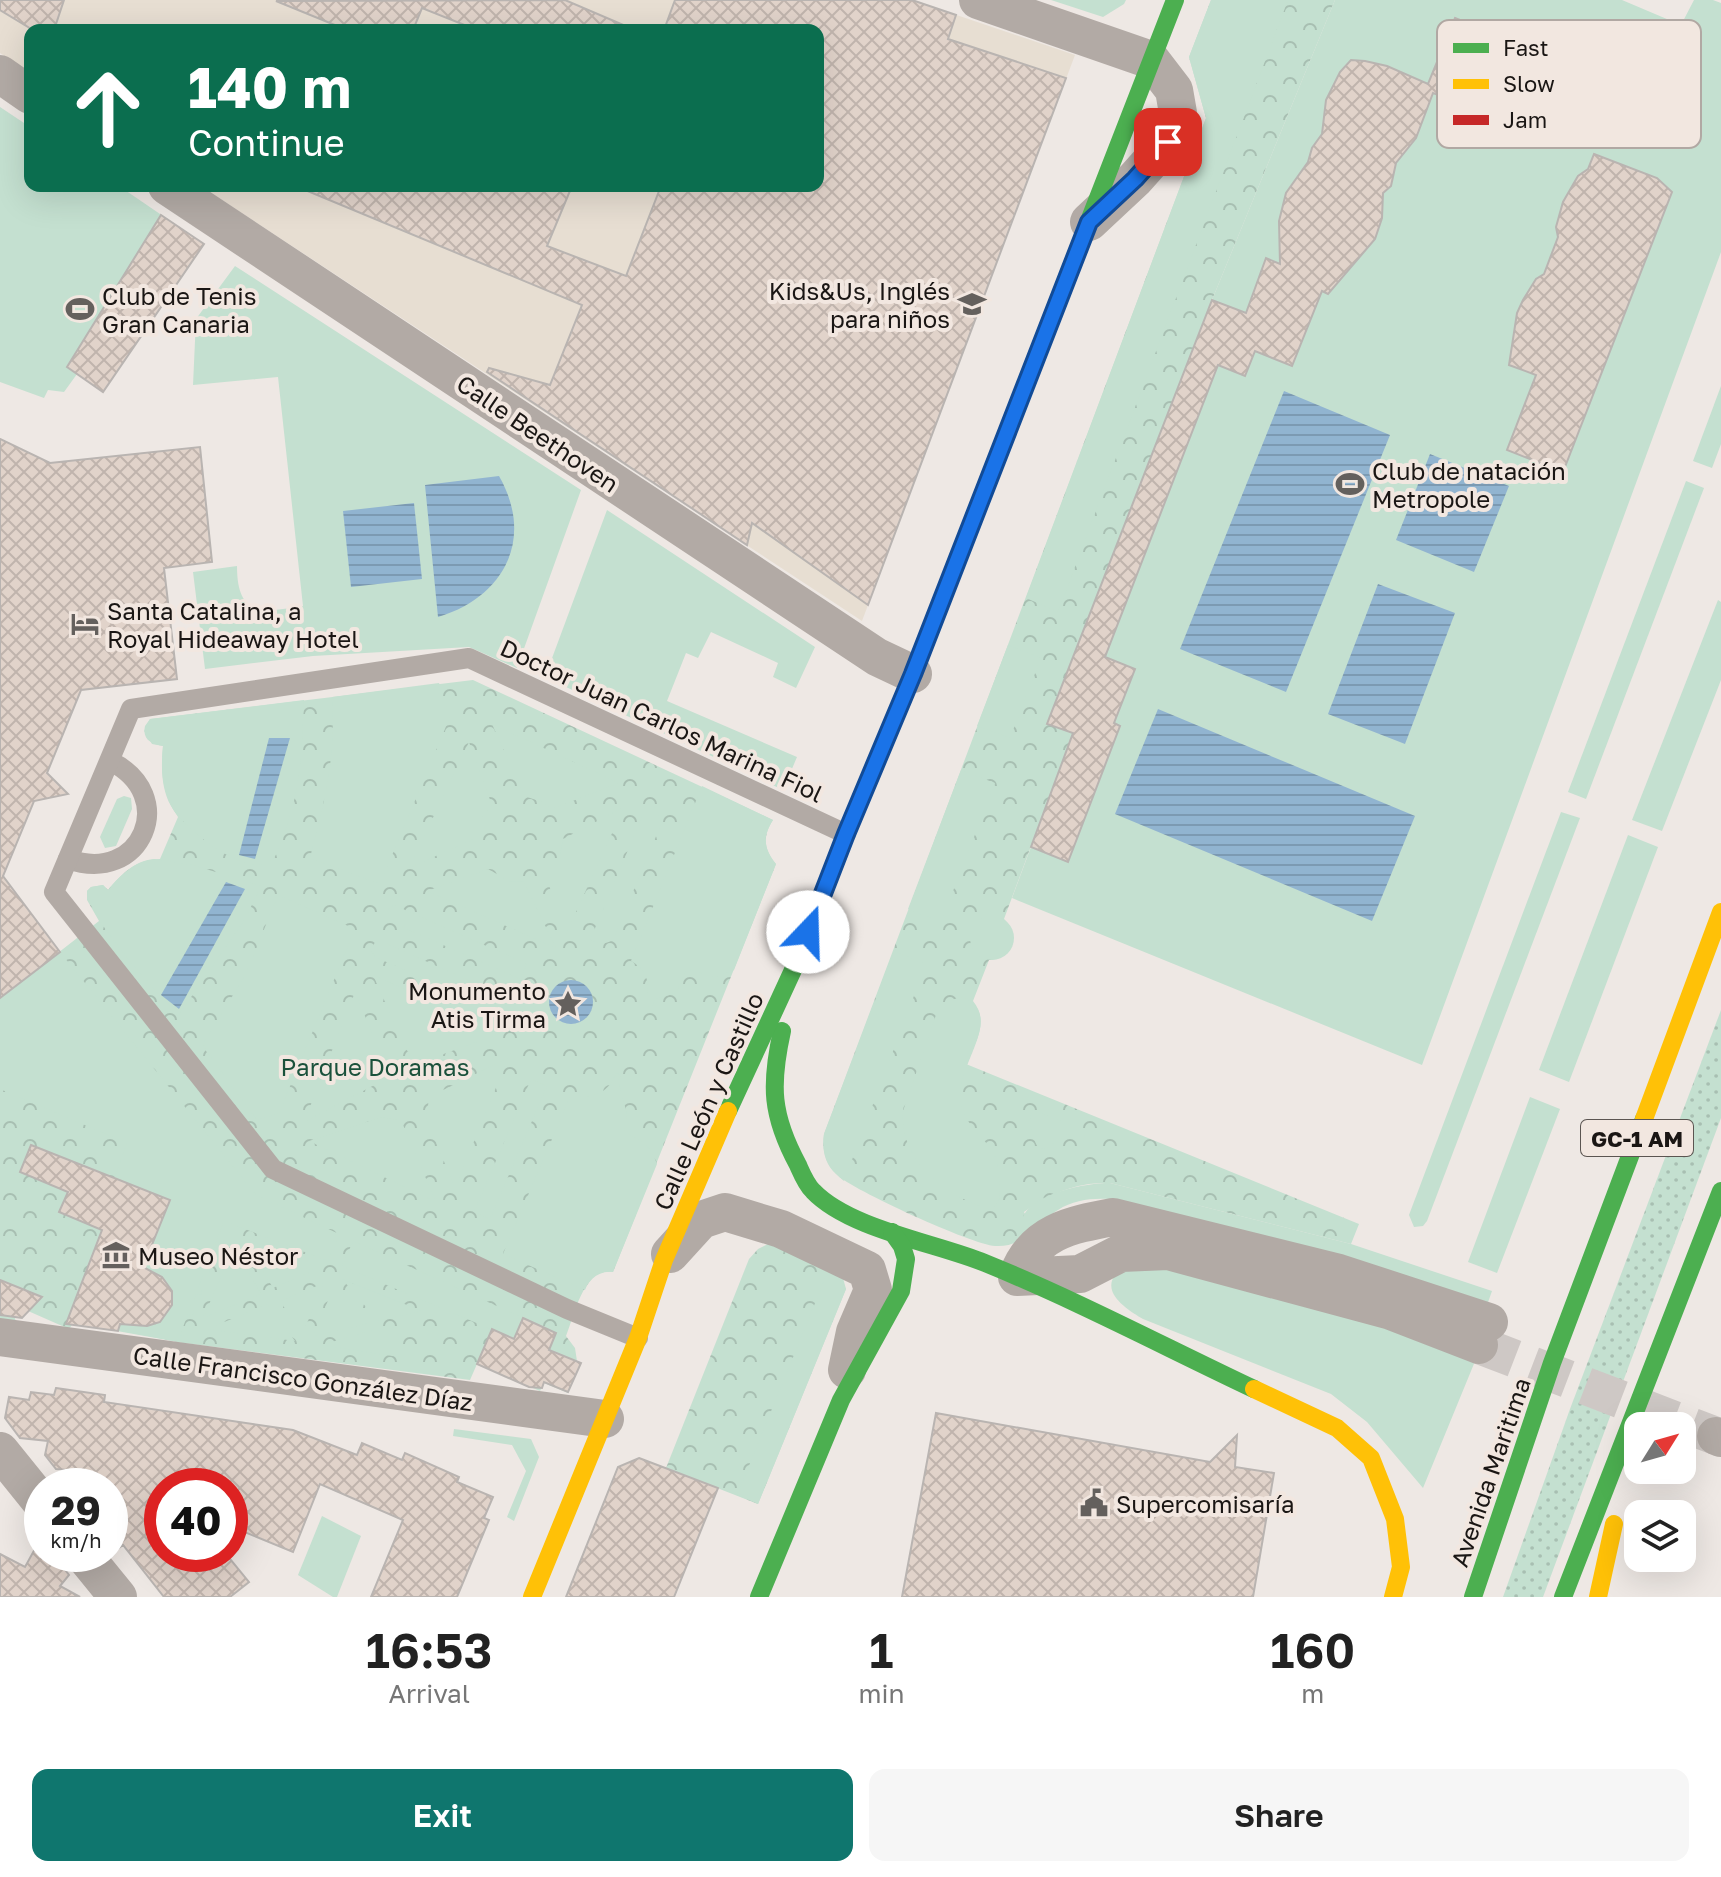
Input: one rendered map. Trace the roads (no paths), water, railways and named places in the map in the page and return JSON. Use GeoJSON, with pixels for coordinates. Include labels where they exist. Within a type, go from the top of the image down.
{"type":"FeatureCollection","features":[{"type":"Feature","properties":{"kind":"main road"},"geometry":{"type":"LineString","coordinates":[[1151,60],[1175,0]]}},
{"type":"Feature","properties":{"kind":"main road","name":"Calle León y Castillo"},"geometry":{"type":"LineString","coordinates":[[532,1597],[638,1338],[664,1260],[799,957],[1089,222]]}},
{"type":"Feature","properties":{"kind":"main road","name":"GC-1 AM"},"geometry":{"type":"LineString","coordinates":[[1552,1363],[1721,912]]}},
{"type":"Feature","properties":{"kind":"main road"},"geometry":{"type":"LineString","coordinates":[[799,957],[772,1077],[773,1099],[779,1126],[812,1191],[830,1205],[892,1232],[973,1258],[1017,1277],[1337,1428],[1371,1458],[1395,1519],[1401,1567],[1393,1597]]}},
{"type":"Feature","properties":{"kind":"main road"},"geometry":{"type":"LineString","coordinates":[[1563,1597],[1721,1191]]}},
{"type":"Feature","properties":{"kind":"main road"},"geometry":{"type":"LineString","coordinates":[[759,1597],[841,1400],[901,1291],[906,1259],[902,1246],[892,1232]]}},
{"type":"Feature","properties":{"kind":"main road"},"geometry":{"type":"LineString","coordinates":[[901,1291],[932,1271],[973,1258]]}},
{"type":"Feature","properties":{"kind":"main road"},"geometry":{"type":"LineString","coordinates":[[1486,1501],[1552,1363]]}},
{"type":"Feature","properties":{"kind":"main road","name":"Avenida Maritima"},"geometry":{"type":"LineString","coordinates":[[1473,1597],[1552,1363]]}},
{"type":"Feature","properties":{"kind":"main road"},"geometry":{"type":"LineString","coordinates":[[1598,1597],[1641,1396]]}},
{"type":"Feature","properties":{"kind":"street"},"geometry":{"type":"LineString","coordinates":[[978,0],[1151,60],[1174,90],[1178,113],[1168,142],[1135,179],[1089,222]]}},
{"type":"Feature","properties":{"kind":"street"},"geometry":{"type":"LineString","coordinates":[[0,74],[24,91]]}},
{"type":"Feature","properties":{"kind":"street","name":"Calle Beethoven"},"geometry":{"type":"LineString","coordinates":[[176,192],[877,657],[913,674]]}},
{"type":"Feature","properties":{"kind":"street"},"geometry":{"type":"LineString","coordinates":[[664,1260],[701,1220],[725,1212],[781,1229],[867,1270],[873,1290],[855,1332],[841,1400]]}},
{"type":"Feature","properties":{"kind":"street"},"geometry":{"type":"LineString","coordinates":[[1017,1277],[1080,1274],[1121,1253],[1168,1251],[1484,1334]]}},
{"type":"Feature","properties":{"kind":"street","name":"Calle Francisco González Díaz"},"geometry":{"type":"LineString","coordinates":[[0,1337],[605,1419]]}},
{"type":"Feature","properties":{"kind":"street"},"geometry":{"type":"LineString","coordinates":[[0,1451],[24,1481]]}},
{"type":"Feature","properties":{"kind":"street"},"geometry":{"type":"LineString","coordinates":[[98,1572],[118,1597]]}},
{"type":"Feature","properties":{"kind":"lane","name":"Doctor Juan Carlos Marina Fiol"},"geometry":{"type":"LineString","coordinates":[[638,1338],[567,1309],[273,1169],[54,892],[131,709],[469,658],[846,834]]}},
{"type":"Feature","properties":{"kind":"lane"},"geometry":{"type":"LineString","coordinates":[[68,859],[85,865],[111,862],[134,848],[144,833],[148,816],[146,798],[138,782],[126,769],[110,761]]}},
{"type":"Feature","properties":{"kind":"water"},"geometry":{"type":"Polygon","coordinates":[[[1284,391],[1390,435],[1286,692],[1180,649],[1284,391]]]}},
{"type":"Feature","properties":{"kind":"water"},"geometry":{"type":"Polygon","coordinates":[[[1430,454],[1509,486],[1474,572],[1396,540],[1430,454]]]}},
{"type":"Feature","properties":{"kind":"water"},"geometry":{"type":"Polygon","coordinates":[[[499,476],[514,522],[513,543],[507,563],[496,580],[480,595],[461,608],[438,617],[425,485],[499,476]]]}},
{"type":"Feature","properties":{"kind":"water"},"geometry":{"type":"Polygon","coordinates":[[[414,503],[422,579],[351,587],[343,511],[414,503]]]}},
{"type":"Feature","properties":{"kind":"water"},"geometry":{"type":"Polygon","coordinates":[[[1378,584],[1455,613],[1405,744],[1328,714],[1378,584]]]}},
{"type":"Feature","properties":{"kind":"water"},"geometry":{"type":"Polygon","coordinates":[[[1158,709],[1415,816],[1372,921],[1115,814],[1158,709]]]}},
{"type":"Feature","properties":{"kind":"water"},"geometry":{"type":"Polygon","coordinates":[[[269,738],[290,738],[255,859],[239,855],[269,738]]]}},
{"type":"Feature","properties":{"kind":"water"},"geometry":{"type":"Polygon","coordinates":[[[226,882],[245,889],[179,1009],[161,995],[226,882]]]}},
{"type":"Feature","properties":{"kind":"water"},"geometry":{"type":"Polygon","coordinates":[[[571,980],[587,986],[593,1002],[587,1018],[571,1024],[555,1018],[549,1002],[555,986],[571,980]]]}},
{"type":"Feature","properties":{"kind":"tunnel"},"geometry":{"type":"LineString","coordinates":[[1479,1345],[1716,1436]]}},
{"type":"Feature","properties":{"kind":"place","name":"Kids&Us, Inglés para niños"},"geometry":{"type":"Point","coordinates":[972,304]}},
{"type":"Feature","properties":{"kind":"place","name":"Club de Tenis Gran Canaria"},"geometry":{"type":"Point","coordinates":[80,309]}},
{"type":"Feature","properties":{"kind":"place","name":"Club de natación Metropole"},"geometry":{"type":"Point","coordinates":[1350,484]}},
{"type":"Feature","properties":{"kind":"place","name":"Santa Catalina, a Royal Hideaway Hotel"},"geometry":{"type":"Point","coordinates":[85,624]}},
{"type":"Feature","properties":{"kind":"place","name":"Monumento Atis Tirma"},"geometry":{"type":"Point","coordinates":[568,1004]}},
{"type":"Feature","properties":{"kind":"place","name":"Museo Néstor"},"geometry":{"type":"Point","coordinates":[116,1255]}},
{"type":"Feature","properties":{"kind":"place","name":"Supercomisaría"},"geometry":{"type":"Point","coordinates":[1094,1503]}},
{"type":"Feature","properties":{"kind":"park label","name":"Parque Doramas"},"geometry":{"type":"Point","coordinates":[375,1066]}}]}
